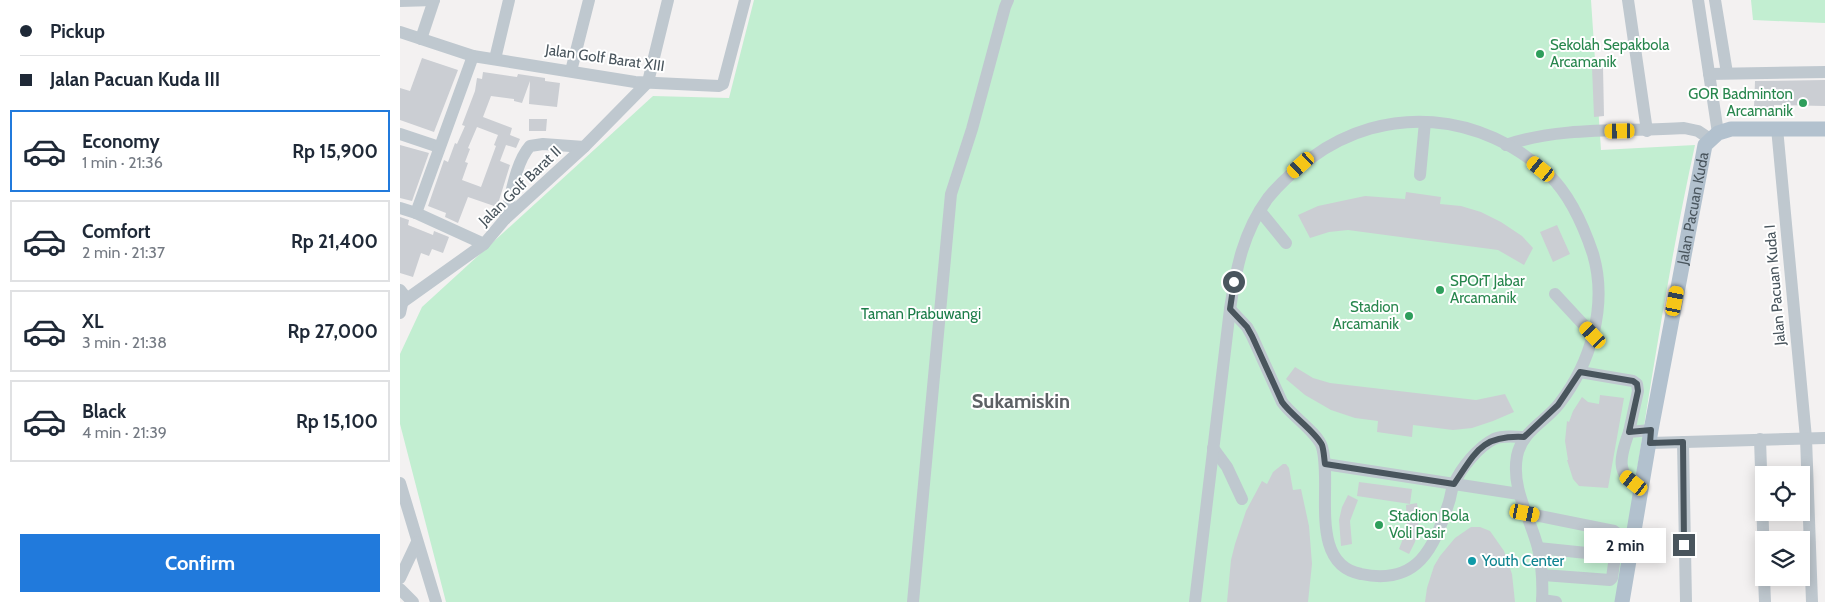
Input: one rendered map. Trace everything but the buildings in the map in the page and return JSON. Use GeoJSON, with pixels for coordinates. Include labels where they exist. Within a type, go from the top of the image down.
{"type":"FeatureCollection","features":[{"type":"Feature","properties":{"kind":"main road","name":"Jalan Pacuan Kuda"},"geometry":{"type":"LineString","coordinates":[[1622,602],[1650,436],[1705,145],[1714,136],[1731,129],[1825,129]]}},
{"type":"Feature","properties":{"kind":"street"},"geometry":{"type":"LineString","coordinates":[[400,1],[434,0],[420,39]]}},
{"type":"Feature","properties":{"kind":"street"},"geometry":{"type":"LineString","coordinates":[[494,59],[509,0]]}},
{"type":"Feature","properties":{"kind":"street"},"geometry":{"type":"LineString","coordinates":[[571,71],[589,0]]}},
{"type":"Feature","properties":{"kind":"street"},"geometry":{"type":"LineString","coordinates":[[648,82],[668,0]]}},
{"type":"Feature","properties":{"kind":"street","name":"Jalan Golf Barat XIII"},"geometry":{"type":"LineString","coordinates":[[400,32],[473,56],[635,82],[721,85],[745,0]]}},
{"type":"Feature","properties":{"kind":"street"},"geometry":{"type":"LineString","coordinates":[[913,602],[951,194],[972,129],[1008,0]]}},
{"type":"Feature","properties":{"kind":"street"},"geometry":{"type":"LineString","coordinates":[[1628,0],[1647,130]]}},
{"type":"Feature","properties":{"kind":"street"},"geometry":{"type":"LineString","coordinates":[[1506,144],[1524,138],[1557,134],[1684,128],[1714,136],[1709,74],[1698,0]]}},
{"type":"Feature","properties":{"kind":"street"},"geometry":{"type":"LineString","coordinates":[[1714,0],[1727,73]]}},
{"type":"Feature","properties":{"kind":"street"},"geometry":{"type":"LineString","coordinates":[[416,213],[473,56]]}},
{"type":"Feature","properties":{"kind":"street"},"geometry":{"type":"LineString","coordinates":[[1709,74],[1825,72]]}},
{"type":"Feature","properties":{"kind":"street","name":"Jalan Golf Barat II"},"geometry":{"type":"LineString","coordinates":[[401,301],[484,244],[504,219],[584,147],[648,82]]}},
{"type":"Feature","properties":{"kind":"street"},"geometry":{"type":"LineString","coordinates":[[1195,602],[1230,309],[1236,268],[1243,243],[1260,211],[1279,185],[1301,165],[1323,149],[1353,135],[1387,124],[1408,121],[1426,122],[1472,130],[1506,144],[1550,176],[1566,196],[1580,222],[1593,256],[1599,293],[1593,335],[1580,372],[1558,405],[1524,437],[1517,454],[1515,476],[1525,513],[1538,548],[1543,574],[1542,601],[1556,602]]}},
{"type":"Feature","properties":{"kind":"street"},"geometry":{"type":"LineString","coordinates":[[1420,176],[1426,122]]}},
{"type":"Feature","properties":{"kind":"street","name":"Jalan Pacuan Kuda I"},"geometry":{"type":"LineString","coordinates":[[1777,128],[1806,438],[1812,602]]}},
{"type":"Feature","properties":{"kind":"street"},"geometry":{"type":"LineString","coordinates":[[400,134],[439,147]]}},
{"type":"Feature","properties":{"kind":"street"},"geometry":{"type":"LineString","coordinates":[[504,219],[520,162],[530,146],[543,144],[584,147]]}},
{"type":"Feature","properties":{"kind":"street"},"geometry":{"type":"LineString","coordinates":[[400,208],[416,213],[484,244]]}},
{"type":"Feature","properties":{"kind":"street"},"geometry":{"type":"LineString","coordinates":[[1260,211],[1286,243]]}},
{"type":"Feature","properties":{"kind":"street"},"geometry":{"type":"LineString","coordinates":[[1555,294],[1593,335]]}},
{"type":"Feature","properties":{"kind":"street"},"geometry":{"type":"LineString","coordinates":[[1230,309],[1247,327],[1288,411],[1322,445],[1325,464],[1327,539],[1330,551],[1349,571],[1386,577],[1411,568],[1428,554],[1454,484],[1470,459],[1480,448],[1494,439],[1501,437],[1524,437]]}},
{"type":"Feature","properties":{"kind":"street"},"geometry":{"type":"LineString","coordinates":[[1580,372],[1633,381],[1637,384],[1638,391],[1629,432],[1623,449],[1622,467],[1625,476],[1642,486]]}},
{"type":"Feature","properties":{"kind":"street"},"geometry":{"type":"LineString","coordinates":[[1629,432],[1683,442],[1825,438]]}},
{"type":"Feature","properties":{"kind":"street"},"geometry":{"type":"LineString","coordinates":[[1760,439],[1763,531]]}},
{"type":"Feature","properties":{"kind":"street"},"geometry":{"type":"LineString","coordinates":[[1683,442],[1686,602]]}},
{"type":"Feature","properties":{"kind":"street"},"geometry":{"type":"LineString","coordinates":[[1214,448],[1227,467],[1242,499]]}},
{"type":"Feature","properties":{"kind":"street"},"geometry":{"type":"LineString","coordinates":[[1325,464],[1519,494]]}},
{"type":"Feature","properties":{"kind":"street"},"geometry":{"type":"LineString","coordinates":[[400,483],[436,602]]}},
{"type":"Feature","properties":{"kind":"street"},"geometry":{"type":"LineString","coordinates":[[1525,513],[1616,532],[1618,535],[1612,578],[1609,581],[1543,574]]}},
{"type":"Feature","properties":{"kind":"street"},"geometry":{"type":"LineString","coordinates":[[400,578],[417,542]]}},
{"type":"Feature","properties":{"kind":"street"},"geometry":{"type":"LineString","coordinates":[[1538,548],[1616,556]]}},
{"type":"Feature","properties":{"kind":"street"},"geometry":{"type":"LineString","coordinates":[[1764,586],[1765,602]]}},
{"type":"Feature","properties":{"kind":"street"},"geometry":{"type":"LineString","coordinates":[[400,589],[413,602]]}},
{"type":"Feature","properties":{"kind":"green space","name":"Taman Prabuwangi"},"geometry":{"type":"Polygon","coordinates":[[[754,0],[1591,0],[1601,150],[1695,145],[1662,316],[1616,602],[446,602],[400,424],[400,354],[422,307],[653,96],[729,98],[754,0]]]}},
{"type":"Feature","properties":{"kind":"green space"},"geometry":{"type":"Polygon","coordinates":[[[1751,0],[1825,0],[1825,23],[1753,20],[1751,0]]]}},
{"type":"Feature","properties":{"kind":"place","name":"Sekolah Sepakbola Arcamanik"},"geometry":{"type":"Point","coordinates":[1540,54]}},
{"type":"Feature","properties":{"kind":"place","name":"GOR Badminton Arcamanik"},"geometry":{"type":"Point","coordinates":[1803,103]}},
{"type":"Feature","properties":{"kind":"place","name":"SPOrT Jabar Arcamanik"},"geometry":{"type":"Point","coordinates":[1440,290]}},
{"type":"Feature","properties":{"kind":"place","name":"Stadion Arcamanik"},"geometry":{"type":"Point","coordinates":[1409,316]}},
{"type":"Feature","properties":{"kind":"place","name":"Stadion Bola Voli Pasir"},"geometry":{"type":"Point","coordinates":[1379,525]}},
{"type":"Feature","properties":{"kind":"place","name":"Youth Center"},"geometry":{"type":"Point","coordinates":[1472,561]}},
{"type":"Feature","properties":{"kind":"district","name":"Sukamiskin"},"geometry":{"type":"Point","coordinates":[1021,401]}},
{"type":"Feature","properties":{"kind":"route"},"geometry":{"type":"LineString","coordinates":[[1234,282],[1230,309],[1247,327],[1276,392],[1288,411],[1322,445],[1325,464],[1454,484],[1470,459],[1480,448],[1501,437],[1524,437],[1558,405],[1580,372],[1633,381],[1637,384],[1638,391],[1629,432],[1651,430],[1650,443],[1683,442],[1684,545]]}}]}
